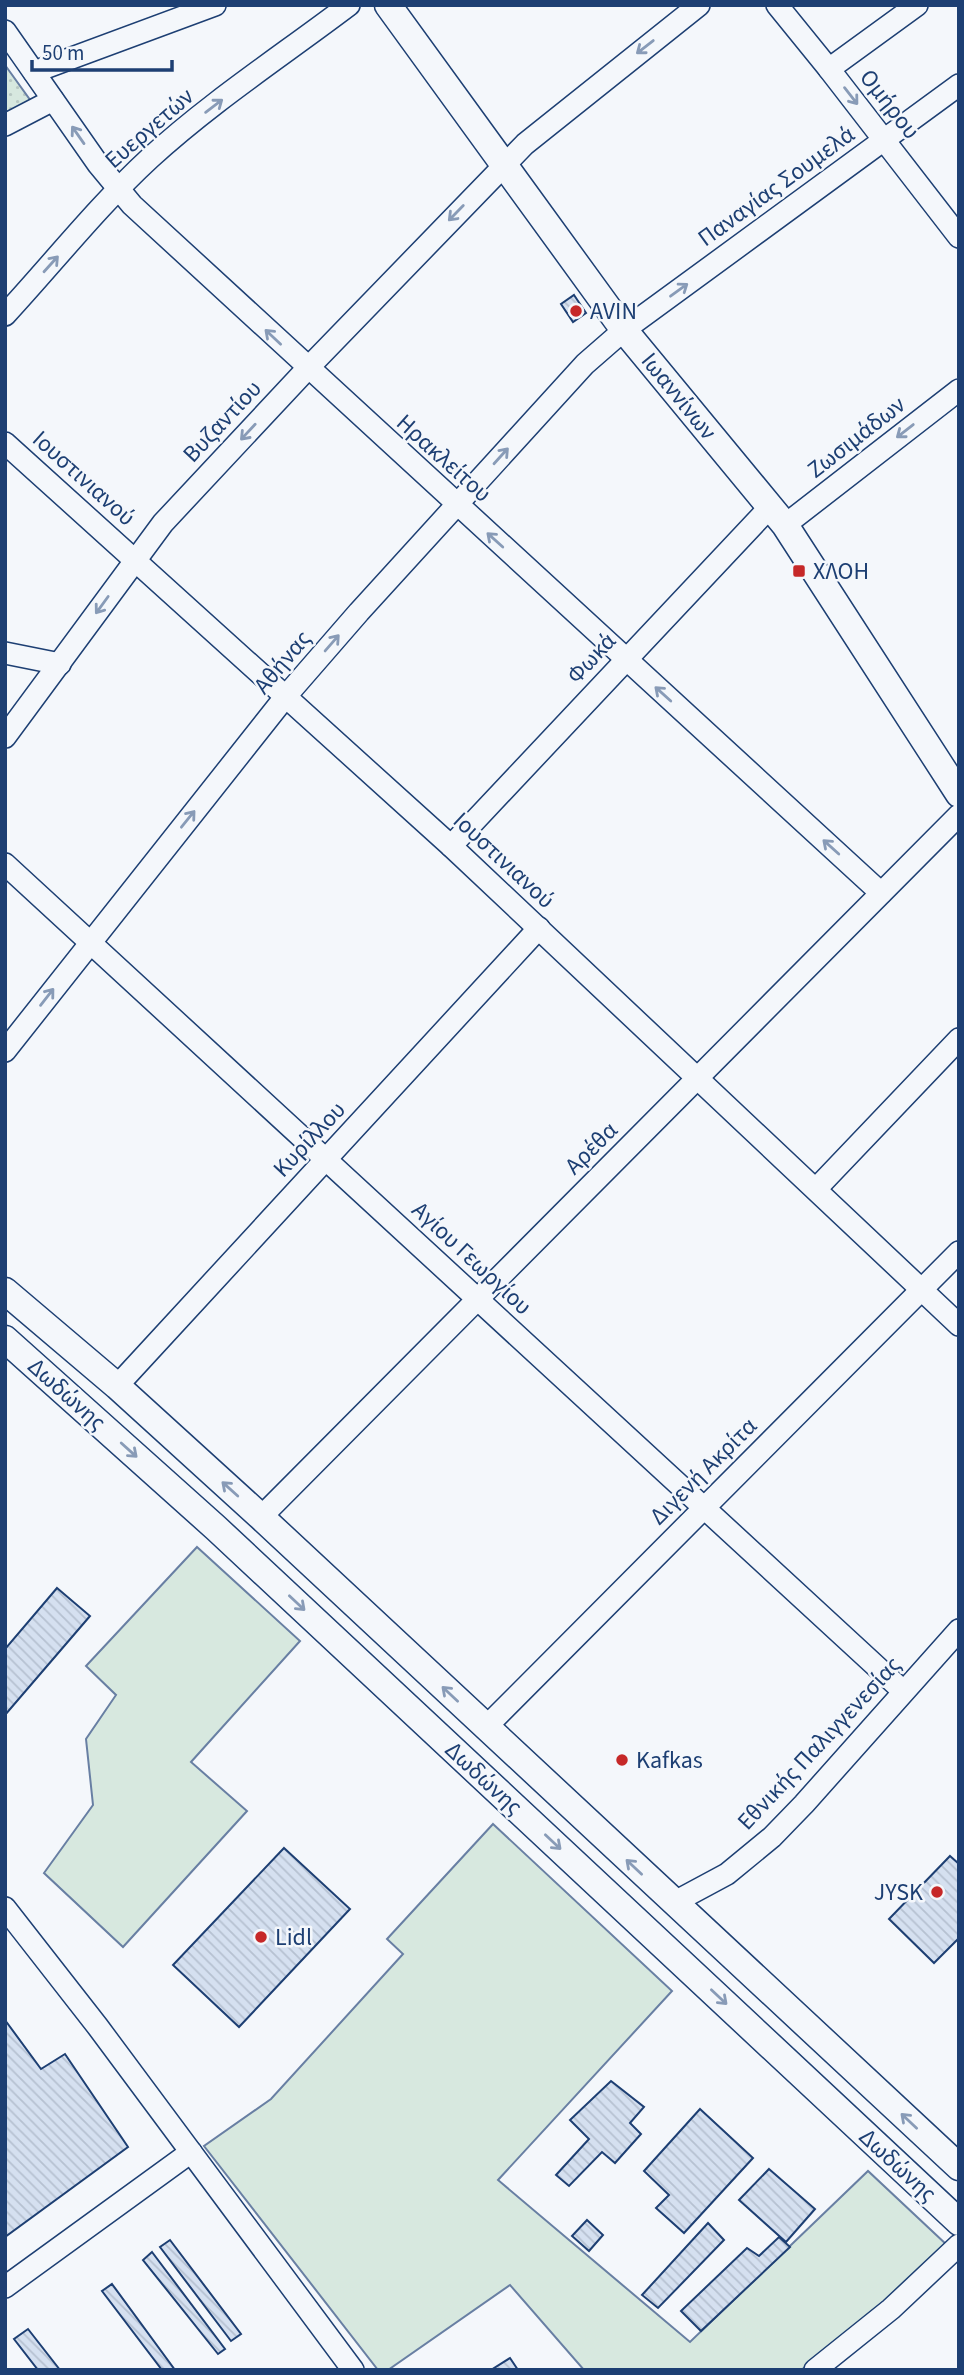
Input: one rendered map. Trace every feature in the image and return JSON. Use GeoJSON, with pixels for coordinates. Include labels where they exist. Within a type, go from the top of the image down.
{"type":"FeatureCollection","features":[{"type":"Feature","properties":{"kind":"main road","name":"Ιωαννίνων"},"geometry":{"type":"LineString","coordinates":[[388,5],[624,330],[777,516],[959,794]]}},
{"type":"Feature","properties":{"kind":"main road","name":"Δωδώνης"},"geometry":{"type":"LineString","coordinates":[[5,1291],[117,1386],[261,1517],[959,2167]]}},
{"type":"Feature","properties":{"kind":"main road","name":"Δωδώνης"},"geometry":{"type":"LineString","coordinates":[[5,1339],[216,1528],[959,2222]]}},
{"type":"Feature","properties":{"kind":"street"},"geometry":{"type":"LineString","coordinates":[[34,72],[215,5]]}},
{"type":"Feature","properties":{"kind":"street","name":"Ευεργετών"},"geometry":{"type":"LineString","coordinates":[[5,315],[118,190],[181,131],[349,5]]}},
{"type":"Feature","properties":{"kind":"street","name":"Βυζαντίου"},"geometry":{"type":"LineString","coordinates":[[5,737],[163,523],[307,369],[503,164],[568,108],[699,5]]}},
{"type":"Feature","properties":{"kind":"street","name":"Ομήρου"},"geometry":{"type":"LineString","coordinates":[[777,5],[959,237]]}},
{"type":"Feature","properties":{"kind":"street"},"geometry":{"type":"LineString","coordinates":[[829,69],[917,5]]}},
{"type":"Feature","properties":{"kind":"street","name":"Ηρακλείτου"},"geometry":{"type":"LineString","coordinates":[[5,31],[118,190],[307,369],[881,893]]}},
{"type":"Feature","properties":{"kind":"street","name":"Παναγίας Σουμελά"},"geometry":{"type":"LineString","coordinates":[[624,330],[959,85]]}},
{"type":"Feature","properties":{"kind":"street"},"geometry":{"type":"LineString","coordinates":[[5,125],[53,100]]}},
{"type":"Feature","properties":{"kind":"street","name":"Αθήνας"},"geometry":{"type":"LineString","coordinates":[[5,1051],[286,696],[585,364],[624,330]]}},
{"type":"Feature","properties":{"kind":"street","name":"Ζωσιμάδων"},"geometry":{"type":"LineString","coordinates":[[777,516],[959,390]]}},
{"type":"Feature","properties":{"kind":"street","name":"Ιουστινιανού"},"geometry":{"type":"LineString","coordinates":[[5,443],[451,845],[959,1325]]}},
{"type":"Feature","properties":{"kind":"street","name":"Φωκά"},"geometry":{"type":"LineString","coordinates":[[451,845],[625,659],[777,516]]}},
{"type":"Feature","properties":{"kind":"street"},"geometry":{"type":"LineString","coordinates":[[5,653],[60,664]]}},
{"type":"Feature","properties":{"kind":"street","name":"Αρέθα"},"geometry":{"type":"LineString","coordinates":[[261,1517],[959,815]]}},
{"type":"Feature","properties":{"kind":"street","name":"Αγίου Γεωργίου"},"geometry":{"type":"LineString","coordinates":[[5,864],[903,1691]]}},
{"type":"Feature","properties":{"kind":"street","name":"Κυρίλλου"},"geometry":{"type":"LineString","coordinates":[[117,1386],[539,928]]}},
{"type":"Feature","properties":{"kind":"street"},"geometry":{"type":"LineString","coordinates":[[816,1189],[959,1039]]}},
{"type":"Feature","properties":{"kind":"street","name":"Διγενή Ακρίτα"},"geometry":{"type":"LineString","coordinates":[[485,1728],[959,1252]]}},
{"type":"Feature","properties":{"kind":"street","name":"Εθνικής Παλιγγενεσίας"},"geometry":{"type":"LineString","coordinates":[[673,1903],[727,1874],[772,1836],[804,1804],[959,1630]]}},
{"type":"Feature","properties":{"kind":"street"},"geometry":{"type":"LineString","coordinates":[[5,1908],[353,2370]]}},
{"type":"Feature","properties":{"kind":"street"},"geometry":{"type":"LineString","coordinates":[[5,2287],[191,2152]]}},
{"type":"Feature","properties":{"kind":"street"},"geometry":{"type":"LineString","coordinates":[[814,2370],[891,2309],[959,2245]]}},
{"type":"Feature","properties":{"kind":"shaded area"},"geometry":{"type":"Polygon","coordinates":[[[5,65],[33,104],[5,119],[5,65]]]}},
{"type":"Feature","properties":{"kind":"shaded area"},"geometry":{"type":"Polygon","coordinates":[[[197,1547],[300,1641],[191,1762],[247,1811],[123,1947],[44,1873],[93,1805],[86,1739],[116,1695],[86,1666],[197,1547]]]}},
{"type":"Feature","properties":{"kind":"shaded area"},"geometry":{"type":"Polygon","coordinates":[[[493,1824],[672,1991],[498,2180],[690,2342],[868,2171],[948,2246],[801,2370],[584,2370],[510,2285],[388,2370],[378,2370],[204,2146],[271,2099],[403,1954],[387,1939],[493,1824]]]}},
{"type":"Feature","properties":{"kind":"building"},"geometry":{"type":"Polygon","coordinates":[[[574,295],[586,313],[573,322],[561,304],[574,295]]]}},
{"type":"Feature","properties":{"kind":"building"},"geometry":{"type":"Polygon","coordinates":[[[57,1588],[90,1616],[5,1715],[5,1649],[57,1588]]]}},
{"type":"Feature","properties":{"kind":"building","name":"Lidl"},"geometry":{"type":"Polygon","coordinates":[[[284,1848],[350,1909],[239,2027],[173,1965],[284,1848]]]}},
{"type":"Feature","properties":{"kind":"building","name":"JYSK"},"geometry":{"type":"Polygon","coordinates":[[[950,1856],[959,1864],[959,1938],[934,1963],[889,1919],[950,1856]]]}},
{"type":"Feature","properties":{"kind":"building"},"geometry":{"type":"Polygon","coordinates":[[[5,2020],[41,2069],[65,2054],[128,2147],[5,2237],[5,2020]]]}},
{"type":"Feature","properties":{"kind":"building"},"geometry":{"type":"Polygon","coordinates":[[[611,2081],[644,2107],[630,2123],[641,2134],[615,2163],[602,2152],[569,2186],[556,2175],[589,2139],[570,2120],[611,2081]]]}},
{"type":"Feature","properties":{"kind":"building"},"geometry":{"type":"Polygon","coordinates":[[[700,2109],[753,2158],[684,2233],[656,2208],[669,2195],[644,2171],[700,2109]]]}},
{"type":"Feature","properties":{"kind":"building"},"geometry":{"type":"Polygon","coordinates":[[[769,2169],[815,2209],[786,2242],[739,2200],[769,2169]]]}},
{"type":"Feature","properties":{"kind":"building"},"geometry":{"type":"Polygon","coordinates":[[[587,2220],[603,2235],[589,2251],[572,2236],[587,2220]]]}},
{"type":"Feature","properties":{"kind":"building"},"geometry":{"type":"Polygon","coordinates":[[[708,2223],[724,2240],[658,2308],[642,2295],[708,2223]]]}},
{"type":"Feature","properties":{"kind":"building"},"geometry":{"type":"Polygon","coordinates":[[[779,2237],[790,2247],[701,2331],[681,2311],[747,2248],[759,2256],[779,2237]]]}},
{"type":"Feature","properties":{"kind":"building"},"geometry":{"type":"Polygon","coordinates":[[[170,2240],[241,2334],[231,2341],[160,2247],[170,2240]]]}},
{"type":"Feature","properties":{"kind":"building"},"geometry":{"type":"Polygon","coordinates":[[[152,2252],[225,2349],[218,2354],[143,2260],[152,2252]]]}},
{"type":"Feature","properties":{"kind":"building"},"geometry":{"type":"Polygon","coordinates":[[[112,2284],[175,2370],[162,2370],[102,2291],[112,2284]]]}},
{"type":"Feature","properties":{"kind":"building"},"geometry":{"type":"Polygon","coordinates":[[[28,2329],[60,2370],[38,2370],[14,2339],[28,2329]]]}},
{"type":"Feature","properties":{"kind":"building"},"geometry":{"type":"Polygon","coordinates":[[[510,2358],[518,2370],[491,2370],[510,2358]]]}},
{"type":"Feature","properties":{"kind":"place","name":"AVIN"},"geometry":{"type":"Point","coordinates":[576,311]}},
{"type":"Feature","properties":{"kind":"place","name":"ΧΛΟΗ"},"geometry":{"type":"Point","coordinates":[799,571]}},
{"type":"Feature","properties":{"kind":"place","name":"Kafkas"},"geometry":{"type":"Point","coordinates":[622,1760]}},
{"type":"Feature","properties":{"kind":"place","name":"JYSK"},"geometry":{"type":"Point","coordinates":[937,1892]}},
{"type":"Feature","properties":{"kind":"place","name":"Lidl"},"geometry":{"type":"Point","coordinates":[261,1937]}}]}
